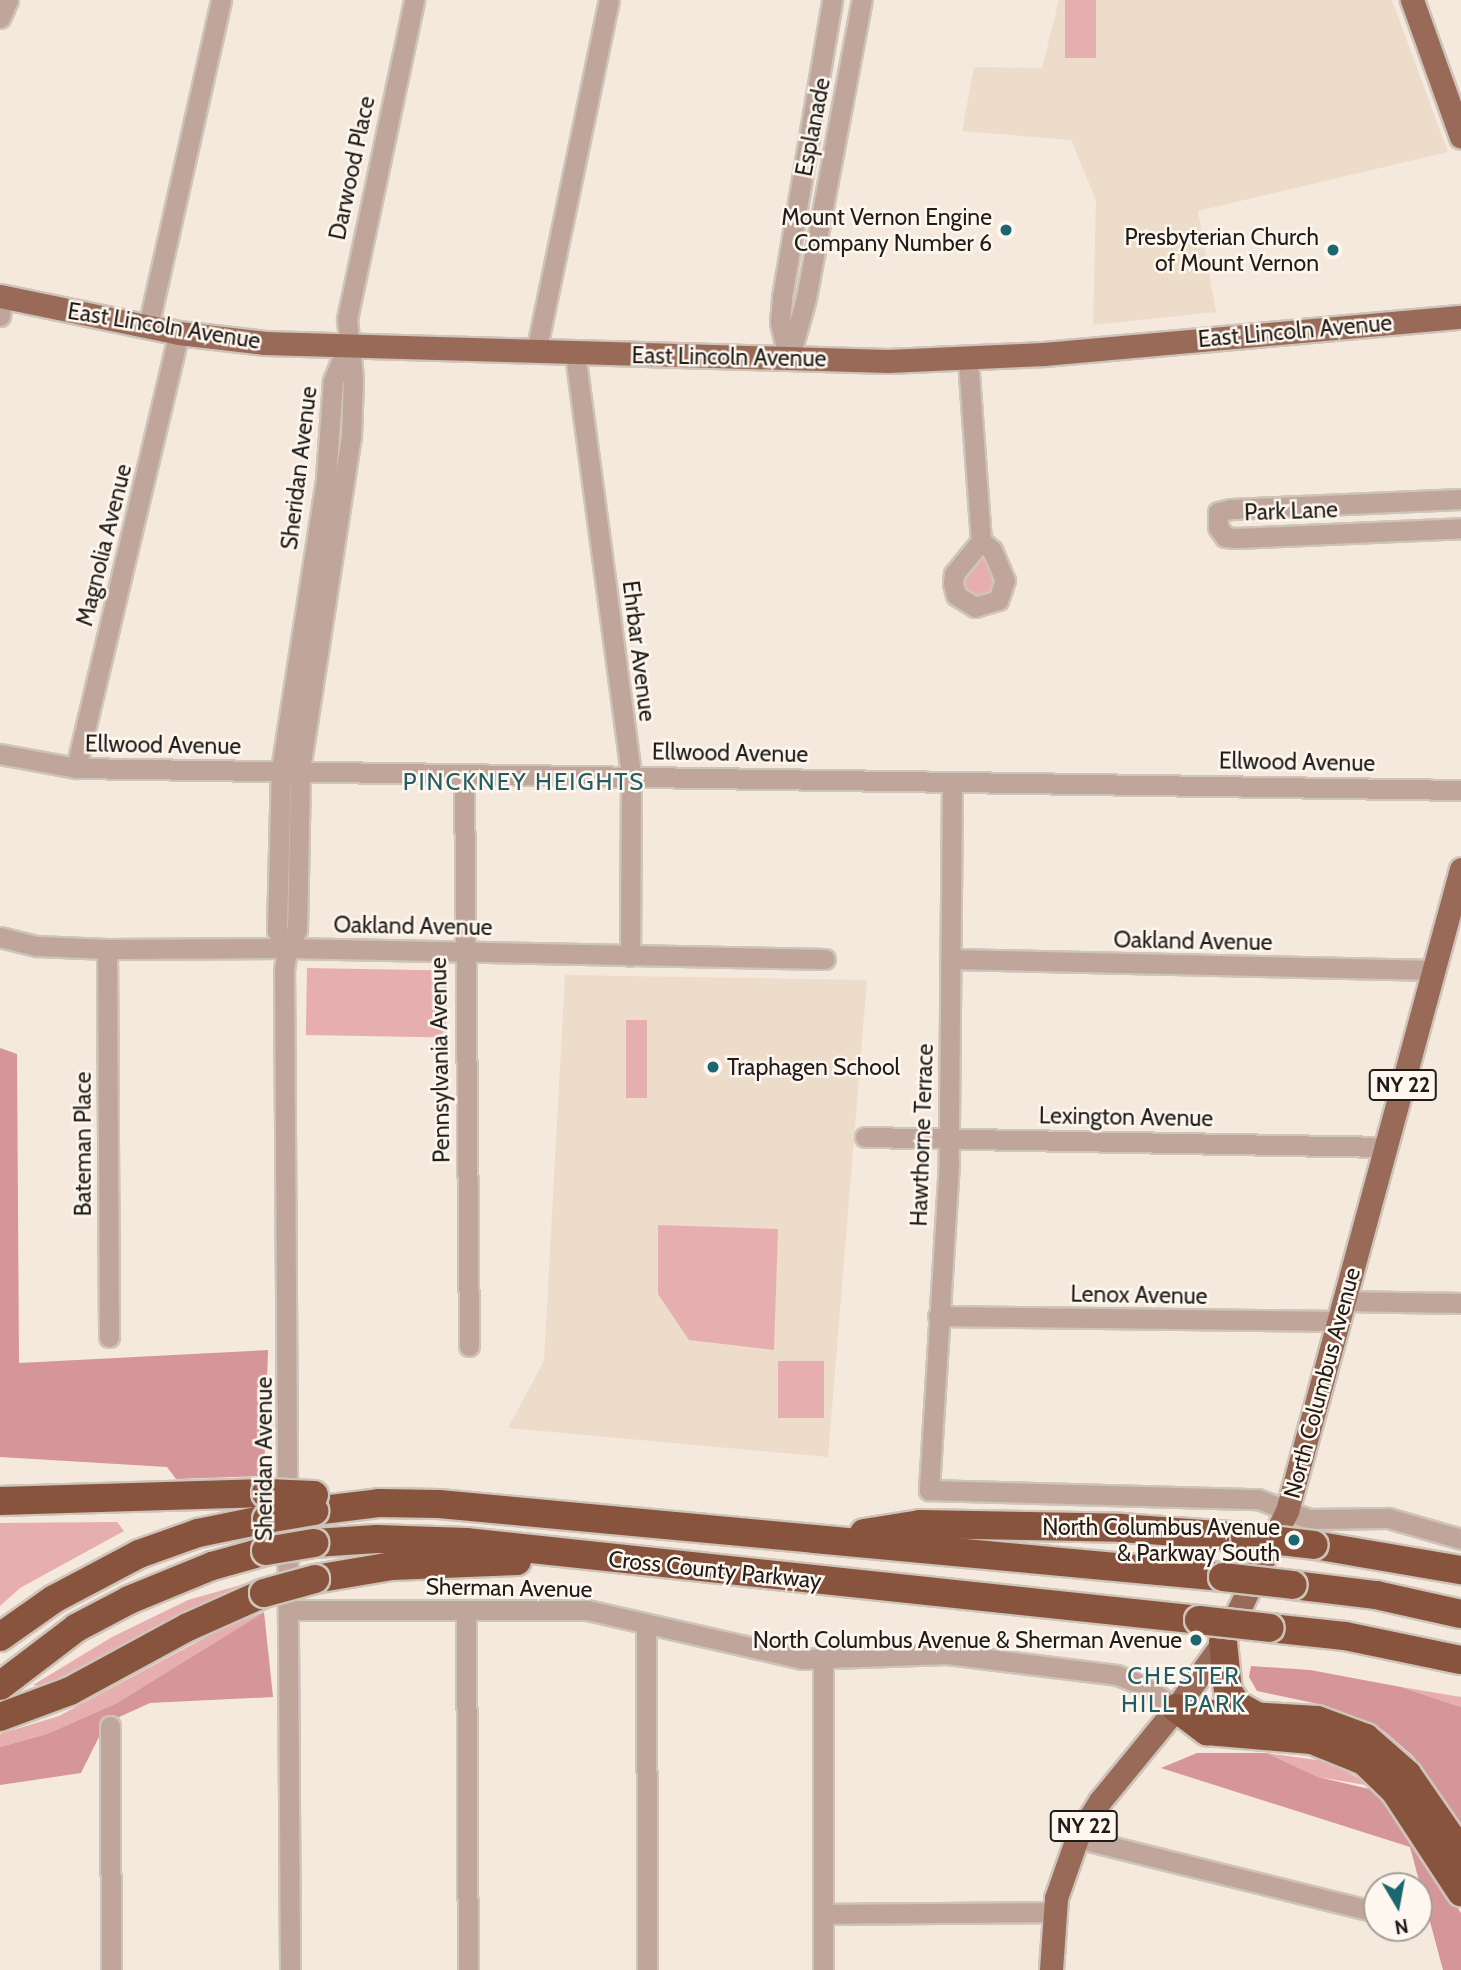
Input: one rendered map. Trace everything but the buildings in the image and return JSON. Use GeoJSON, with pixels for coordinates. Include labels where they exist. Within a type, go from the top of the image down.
{"type":"FeatureCollection","features":[{"type":"Feature","properties":{"kind":"highway"},"geometry":{"type":"LineString","coordinates":[[0,1501],[266,1506]]}},
{"type":"Feature","properties":{"kind":"highway","name":"Cross County Parkway"},"geometry":{"type":"LineString","coordinates":[[0,1637],[71,1589],[139,1554],[266,1506],[314,1503],[411,1503],[1223,1577],[1376,1595],[1461,1614]]}},
{"type":"Feature","properties":{"kind":"highway"},"geometry":{"type":"LineString","coordinates":[[826,1539],[920,1524],[1121,1528],[1314,1545],[1461,1570]]}},
{"type":"Feature","properties":{"kind":"highway","name":"Cross County Parkway"},"geometry":{"type":"LineString","coordinates":[[0,1685],[76,1628],[120,1605],[212,1566],[266,1551],[314,1543],[438,1540],[1345,1636],[1461,1660]]}},
{"type":"Feature","properties":{"kind":"highway"},"geometry":{"type":"LineString","coordinates":[[0,1717],[71,1691],[199,1622],[264,1593],[315,1579],[392,1566],[586,1557]]}},
{"type":"Feature","properties":{"kind":"highway"},"geometry":{"type":"LineString","coordinates":[[1223,1642],[1228,1691],[1237,1705],[1255,1715]]}},
{"type":"Feature","properties":{"kind":"highway"},"geometry":{"type":"LineString","coordinates":[[1176,1708],[1317,1720],[1366,1738],[1407,1774],[1461,1852]]}},
{"type":"Feature","properties":{"kind":"highway"},"geometry":{"type":"LineString","coordinates":[[1176,1708],[1207,1731],[1312,1740],[1364,1760],[1395,1791],[1461,1892]]}},
{"type":"Feature","properties":{"kind":"main road"},"geometry":{"type":"LineString","coordinates":[[1412,0],[1461,136]]}},
{"type":"Feature","properties":{"kind":"main road","name":"East Lincoln Avenue"},"geometry":{"type":"LineString","coordinates":[[1,303],[179,333],[347,347],[789,359],[968,360],[1461,317]]}},
{"type":"Feature","properties":{"kind":"main road","name":"North Columbus Avenue"},"geometry":{"type":"LineString","coordinates":[[1051,1970],[1054,1912],[1077,1838],[1100,1801],[1176,1708],[1223,1642],[1287,1511],[1461,869]]}},
{"type":"Feature","properties":{"kind":"street"},"geometry":{"type":"LineString","coordinates":[[0,18],[8,0]]}},
{"type":"Feature","properties":{"kind":"street"},"geometry":{"type":"LineString","coordinates":[[148,327],[221,0]]}},
{"type":"Feature","properties":{"kind":"street","name":"Darwood Place"},"geometry":{"type":"LineString","coordinates":[[347,347],[347,318],[369,202],[414,0]]}},
{"type":"Feature","properties":{"kind":"street"},"geometry":{"type":"LineString","coordinates":[[536,352],[609,0]]}},
{"type":"Feature","properties":{"kind":"street","name":"Esplanade"},"geometry":{"type":"LineString","coordinates":[[789,359],[779,322],[832,0]]}},
{"type":"Feature","properties":{"kind":"street","name":"Esplanade"},"geometry":{"type":"LineString","coordinates":[[789,359],[807,298],[862,0]]}},
{"type":"Feature","properties":{"kind":"street","name":"Magnolia Avenue"},"geometry":{"type":"LineString","coordinates":[[76,768],[179,333]]}},
{"type":"Feature","properties":{"kind":"street","name":"Sheridan Avenue"},"geometry":{"type":"LineString","coordinates":[[289,1970],[287,948],[297,930],[291,769],[351,436],[353,378],[347,347]]}},
{"type":"Feature","properties":{"kind":"street","name":"Ehrbar Avenue"},"geometry":{"type":"LineString","coordinates":[[575,354],[631,774],[630,956]]}},
{"type":"Feature","properties":{"kind":"street"},"geometry":{"type":"LineString","coordinates":[[968,360],[981,541]]}},
{"type":"Feature","properties":{"kind":"street","name":"Park Lane"},"geometry":{"type":"LineString","coordinates":[[1461,499],[1218,520],[1225,537],[1236,538],[1461,528]]}},
{"type":"Feature","properties":{"kind":"street","name":"Ellwood Avenue"},"geometry":{"type":"LineString","coordinates":[[0,754],[76,768],[631,774],[1461,790]]}},
{"type":"Feature","properties":{"kind":"street","name":"Pennsylvania Avenue"},"geometry":{"type":"LineString","coordinates":[[464,774],[462,952],[469,1346]]}},
{"type":"Feature","properties":{"kind":"street","name":"Hawthorne Terrace"},"geometry":{"type":"LineString","coordinates":[[952,782],[949,1137],[929,1490],[1258,1499],[1287,1511]]}},
{"type":"Feature","properties":{"kind":"street","name":"Oakland Avenue"},"geometry":{"type":"LineString","coordinates":[[0,937],[37,946],[107,949],[287,948],[825,959]]}},
{"type":"Feature","properties":{"kind":"street","name":"Bateman Place"},"geometry":{"type":"LineString","coordinates":[[107,949],[109,1337]]}},
{"type":"Feature","properties":{"kind":"street","name":"Oakland Avenue"},"geometry":{"type":"LineString","coordinates":[[951,959],[1434,970]]}},
{"type":"Feature","properties":{"kind":"street","name":"Lexington Avenue"},"geometry":{"type":"LineString","coordinates":[[864,1136],[1386,1147]]}},
{"type":"Feature","properties":{"kind":"street","name":"Lenox Avenue"},"geometry":{"type":"LineString","coordinates":[[938,1316],[1342,1311],[1461,1303]]}},
{"type":"Feature","properties":{"kind":"street"},"geometry":{"type":"LineString","coordinates":[[1287,1511],[1310,1519],[1388,1518],[1461,1539]]}},
{"type":"Feature","properties":{"kind":"street","name":"Sherman Avenue"},"geometry":{"type":"LineString","coordinates":[[288,1610],[587,1611],[782,1656],[823,1661],[947,1654],[1117,1675],[1141,1684],[1176,1708]]}},
{"type":"Feature","properties":{"kind":"street"},"geometry":{"type":"LineString","coordinates":[[466,1610],[467,1970]]}},
{"type":"Feature","properties":{"kind":"street"},"geometry":{"type":"LineString","coordinates":[[646,1625],[647,1970]]}},
{"type":"Feature","properties":{"kind":"street"},"geometry":{"type":"LineString","coordinates":[[823,1661],[823,1970]]}},
{"type":"Feature","properties":{"kind":"street"},"geometry":{"type":"LineString","coordinates":[[110,1726],[111,1970]]}},
{"type":"Feature","properties":{"kind":"street"},"geometry":{"type":"LineString","coordinates":[[1077,1838],[1363,1909]]}},
{"type":"Feature","properties":{"kind":"street"},"geometry":{"type":"LineString","coordinates":[[823,1914],[1054,1912]]}},
{"type":"Feature","properties":{"kind":"shaded area"},"geometry":{"type":"Polygon","coordinates":[[[1059,0],[1392,0],[1448,152],[1198,211],[1216,312],[1093,325],[1096,200],[1071,140],[962,131],[974,67],[1042,68],[1059,0]]]}},
{"type":"Feature","properties":{"kind":"shaded area"},"geometry":{"type":"Polygon","coordinates":[[[1065,0],[1096,0],[1096,58],[1065,58],[1065,0]]]}},
{"type":"Feature","properties":{"kind":"shaded area"},"geometry":{"type":"Polygon","coordinates":[[[981,555],[995,575],[996,589],[981,599],[966,595],[961,583],[962,575],[981,555]]]}},
{"type":"Feature","properties":{"kind":"shaded area"},"geometry":{"type":"Polygon","coordinates":[[[307,968],[447,970],[446,1037],[306,1035],[307,968]]]}},
{"type":"Feature","properties":{"kind":"shaded area"},"geometry":{"type":"Polygon","coordinates":[[[565,975],[867,980],[828,1457],[508,1428],[544,1361],[565,975]]]}},
{"type":"Feature","properties":{"kind":"shaded area"},"geometry":{"type":"Polygon","coordinates":[[[626,1020],[647,1020],[647,1098],[626,1098],[626,1020]]]}},
{"type":"Feature","properties":{"kind":"shaded area"},"geometry":{"type":"Polygon","coordinates":[[[0,1048],[17,1054],[19,1363],[268,1350],[264,1476],[176,1479],[167,1467],[0,1457],[0,1048]]]}},
{"type":"Feature","properties":{"kind":"shaded area"},"geometry":{"type":"Polygon","coordinates":[[[658,1225],[778,1229],[774,1350],[689,1340],[658,1294],[658,1225]]]}},
{"type":"Feature","properties":{"kind":"shaded area"},"geometry":{"type":"Polygon","coordinates":[[[778,1361],[824,1361],[824,1418],[778,1418],[778,1361]]]}},
{"type":"Feature","properties":{"kind":"shaded area"},"geometry":{"type":"Polygon","coordinates":[[[117,1522],[124,1531],[20,1588],[0,1606],[0,1523],[117,1522]]]}},
{"type":"Feature","properties":{"kind":"shaded area"},"geometry":{"type":"Polygon","coordinates":[[[251,1582],[55,1688],[33,1685],[112,1637],[188,1600],[251,1582]]]}},
{"type":"Feature","properties":{"kind":"shaded area"},"geometry":{"type":"Polygon","coordinates":[[[264,1612],[117,1703],[47,1734],[0,1747],[0,1734],[59,1716],[221,1629],[264,1612]]]}},
{"type":"Feature","properties":{"kind":"shaded area"},"geometry":{"type":"Polygon","coordinates":[[[264,1612],[273,1697],[150,1703],[106,1723],[81,1773],[0,1785],[0,1747],[47,1734],[117,1703],[264,1612]]]}},
{"type":"Feature","properties":{"kind":"shaded area"},"geometry":{"type":"Polygon","coordinates":[[[1251,1666],[1310,1670],[1401,1687],[1461,1707],[1461,1830],[1414,1757],[1384,1731],[1323,1705],[1257,1691],[1249,1677],[1251,1666]]]}},
{"type":"Feature","properties":{"kind":"shaded area"},"geometry":{"type":"Polygon","coordinates":[[[1401,1687],[1461,1697],[1461,1707],[1401,1687]]]}},
{"type":"Feature","properties":{"kind":"shaded area"},"geometry":{"type":"Polygon","coordinates":[[[1197,1753],[1267,1753],[1318,1777],[1382,1792],[1461,1913],[1461,1970],[1443,1970],[1433,1933],[1433,1872],[1417,1872],[1410,1847],[1161,1768],[1197,1753]]]}},
{"type":"Feature","properties":{"kind":"shaded area"},"geometry":{"type":"Polygon","coordinates":[[[1267,1753],[1331,1762],[1371,1786],[1318,1777],[1267,1753]]]}},
{"type":"Feature","properties":{"kind":"place","name":"Mount Vernon Engine Company Number 6"},"geometry":{"type":"Point","coordinates":[1006,230]}},
{"type":"Feature","properties":{"kind":"place","name":"Presbyterian Church of Mount Vernon"},"geometry":{"type":"Point","coordinates":[1333,250]}},
{"type":"Feature","properties":{"kind":"place","name":"Traphagen School"},"geometry":{"type":"Point","coordinates":[713,1067]}},
{"type":"Feature","properties":{"kind":"place","name":"North Columbus Avenue & Parkway South"},"geometry":{"type":"Point","coordinates":[1294,1540]}},
{"type":"Feature","properties":{"kind":"place","name":"North Columbus Avenue & Sherman Avenue"},"geometry":{"type":"Point","coordinates":[1196,1640]}},
{"type":"Feature","properties":{"kind":"district","name":"PINCKNEY HEIGHTS"},"geometry":{"type":"Point","coordinates":[524,782]}},
{"type":"Feature","properties":{"kind":"district","name":"CHESTER HILL PARK"},"geometry":{"type":"Point","coordinates":[1184,1690]}}]}
